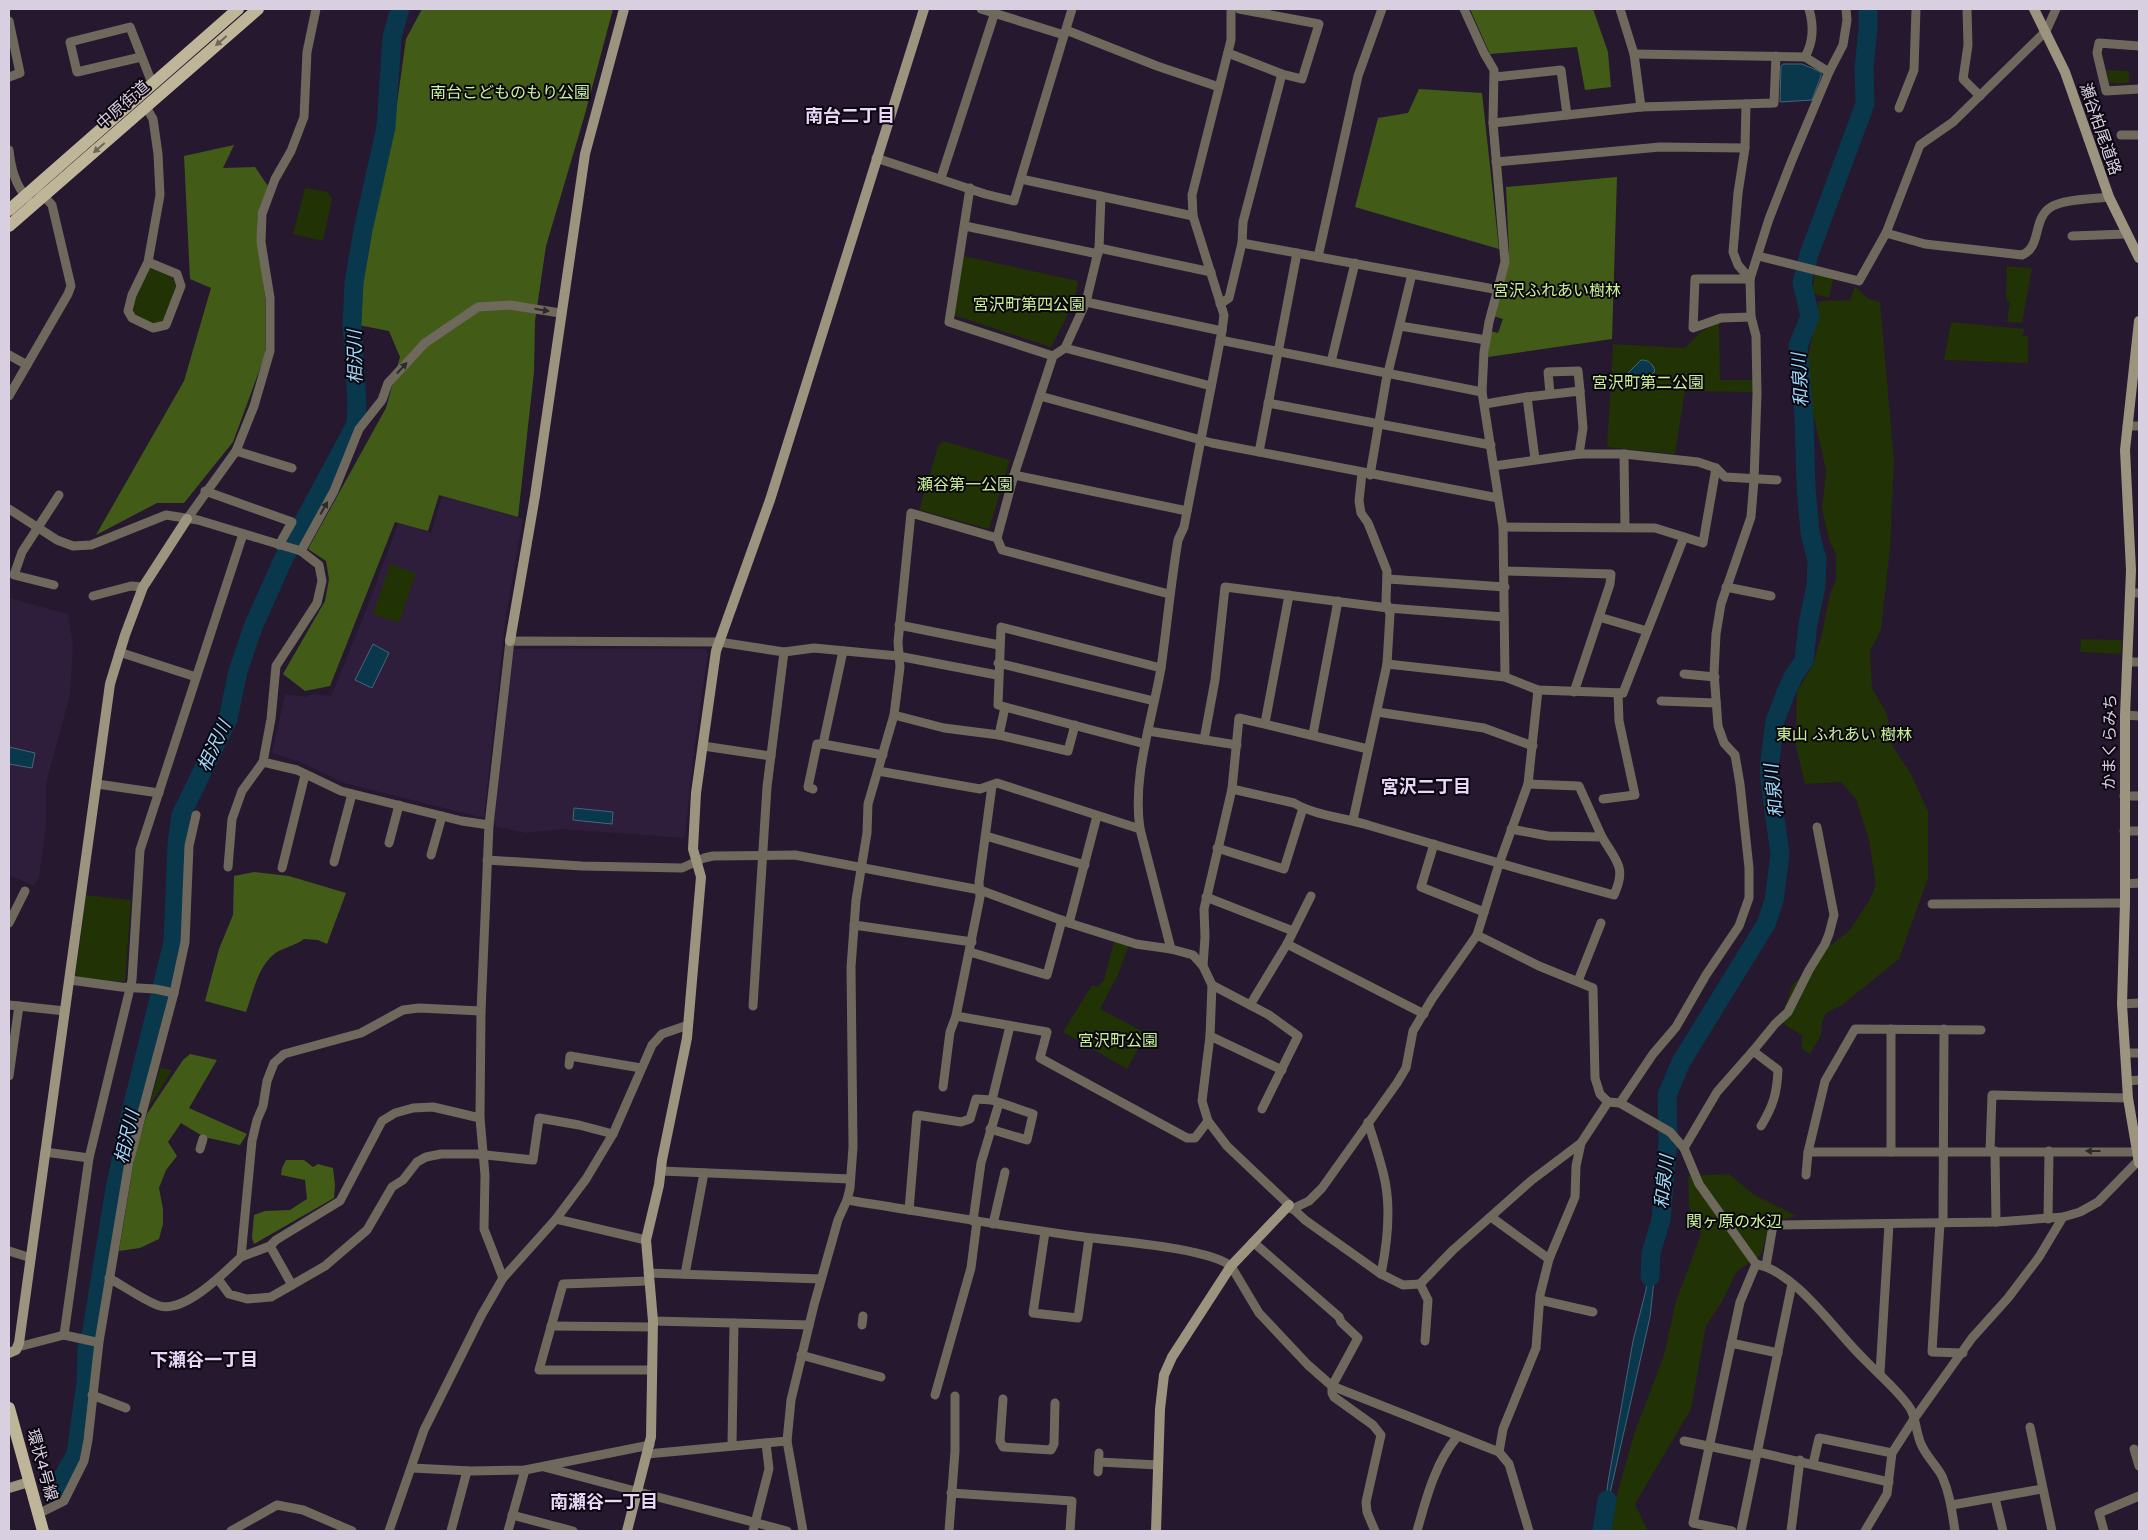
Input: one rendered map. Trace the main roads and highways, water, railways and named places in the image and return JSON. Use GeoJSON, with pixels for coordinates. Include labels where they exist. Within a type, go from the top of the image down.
{"type":"FeatureCollection","features":[{"type":"Feature","properties":{"kind":"main road","name":"中原街道"},"geometry":{"type":"LineString","coordinates":[[9,226],[29,200],[152,83],[238,9]]}},
{"type":"Feature","properties":{"kind":"main road","name":"中原街道"},"geometry":{"type":"LineString","coordinates":[[39,191],[146,107],[258,9]]}},
{"type":"Feature","properties":{"kind":"main road","name":"中原街道"},"geometry":{"type":"LineString","coordinates":[[9,210],[29,200]]}},
{"type":"Feature","properties":{"kind":"main road","name":"環状4号線"},"geometry":{"type":"LineString","coordinates":[[9,1408],[41,1524]]}},
{"type":"Feature","properties":{"kind":"water"},"geometry":{"type":"Polygon","coordinates":[[[1783,64],[1802,64],[1821,72],[1812,100],[1780,102],[1781,66],[1783,64]]]}},
{"type":"Feature","properties":{"kind":"water"},"geometry":{"type":"Polygon","coordinates":[[[1641,360],[1650,362],[1655,371],[1638,388],[1630,386],[1625,376],[1641,360]]]}},
{"type":"Feature","properties":{"kind":"water"},"geometry":{"type":"Polygon","coordinates":[[[373,644],[389,653],[372,688],[355,680],[373,644]]]}},
{"type":"Feature","properties":{"kind":"water"},"geometry":{"type":"Polygon","coordinates":[[[9,747],[35,753],[32,768],[9,764],[9,747]]]}},
{"type":"Feature","properties":{"kind":"water"},"geometry":{"type":"Polygon","coordinates":[[[574,808],[613,812],[612,824],[573,820],[574,808]]]}},
{"type":"Feature","properties":{"kind":"water"},"geometry":{"type":"Polygon","coordinates":[[[1651,1253],[1655,1271],[1650,1317],[1603,1524],[1608,1482],[1633,1341],[1646,1290],[1651,1253]]]}},
{"type":"Feature","properties":{"kind":"waterway","name":"相沢川"},"geometry":{"type":"LineString","coordinates":[[53,1495],[76,1454],[86,1382],[87,1349],[92,1330],[115,1189],[131,1112],[173,942],[177,844],[181,815],[228,719],[238,671],[253,627],[283,560],[356,424],[357,402],[352,324],[354,283],[363,230],[386,127],[392,37],[400,9]]}},
{"type":"Feature","properties":{"kind":"waterway","name":"和泉川"},"geometry":{"type":"LineString","coordinates":[[1650,1277],[1651,1253],[1661,1220],[1668,1141],[1667,1095],[1681,1062],[1766,924],[1774,901],[1780,854],[1769,768],[1775,721],[1794,675],[1804,661],[1808,624],[1816,586],[1817,560],[1810,533],[1806,488],[1804,415],[1798,346],[1810,316],[1802,283],[1809,254],[1865,104],[1864,68],[1868,9]]}},
{"type":"Feature","properties":{"kind":"waterway","name":"和泉川"},"geometry":{"type":"LineString","coordinates":[[1602,1531],[1607,1500]]}},
{"type":"Feature","properties":{"kind":"district","name":"南台二丁目"},"geometry":{"type":"Point","coordinates":[850,116]}},
{"type":"Feature","properties":{"kind":"district","name":"宮沢二丁目"},"geometry":{"type":"Point","coordinates":[1426,787]}},
{"type":"Feature","properties":{"kind":"district","name":"下瀬谷一丁目"},"geometry":{"type":"Point","coordinates":[204,1360]}},
{"type":"Feature","properties":{"kind":"district","name":"南瀬谷一丁目"},"geometry":{"type":"Point","coordinates":[604,1502]}},
{"type":"Feature","properties":{"kind":"park label","name":"南台こどものもり公園"},"geometry":{"type":"Point","coordinates":[510,93]}},
{"type":"Feature","properties":{"kind":"park label","name":"宮沢ふれあい樹林"},"geometry":{"type":"Point","coordinates":[1557,291]}},
{"type":"Feature","properties":{"kind":"park label","name":"宮沢町第四公園"},"geometry":{"type":"Point","coordinates":[1029,305]}},
{"type":"Feature","properties":{"kind":"park label","name":"宮沢町第二公園"},"geometry":{"type":"Point","coordinates":[1648,383]}},
{"type":"Feature","properties":{"kind":"park label","name":"瀬谷第一公園"},"geometry":{"type":"Point","coordinates":[965,485]}},
{"type":"Feature","properties":{"kind":"park label","name":"東山 ふれあい 樹林"},"geometry":{"type":"Point","coordinates":[1844,735]}},
{"type":"Feature","properties":{"kind":"park label","name":"宮沢町公園"},"geometry":{"type":"Point","coordinates":[1118,1041]}},
{"type":"Feature","properties":{"kind":"park label","name":"関ヶ原の水辺"},"geometry":{"type":"Point","coordinates":[1734,1222]}}]}
